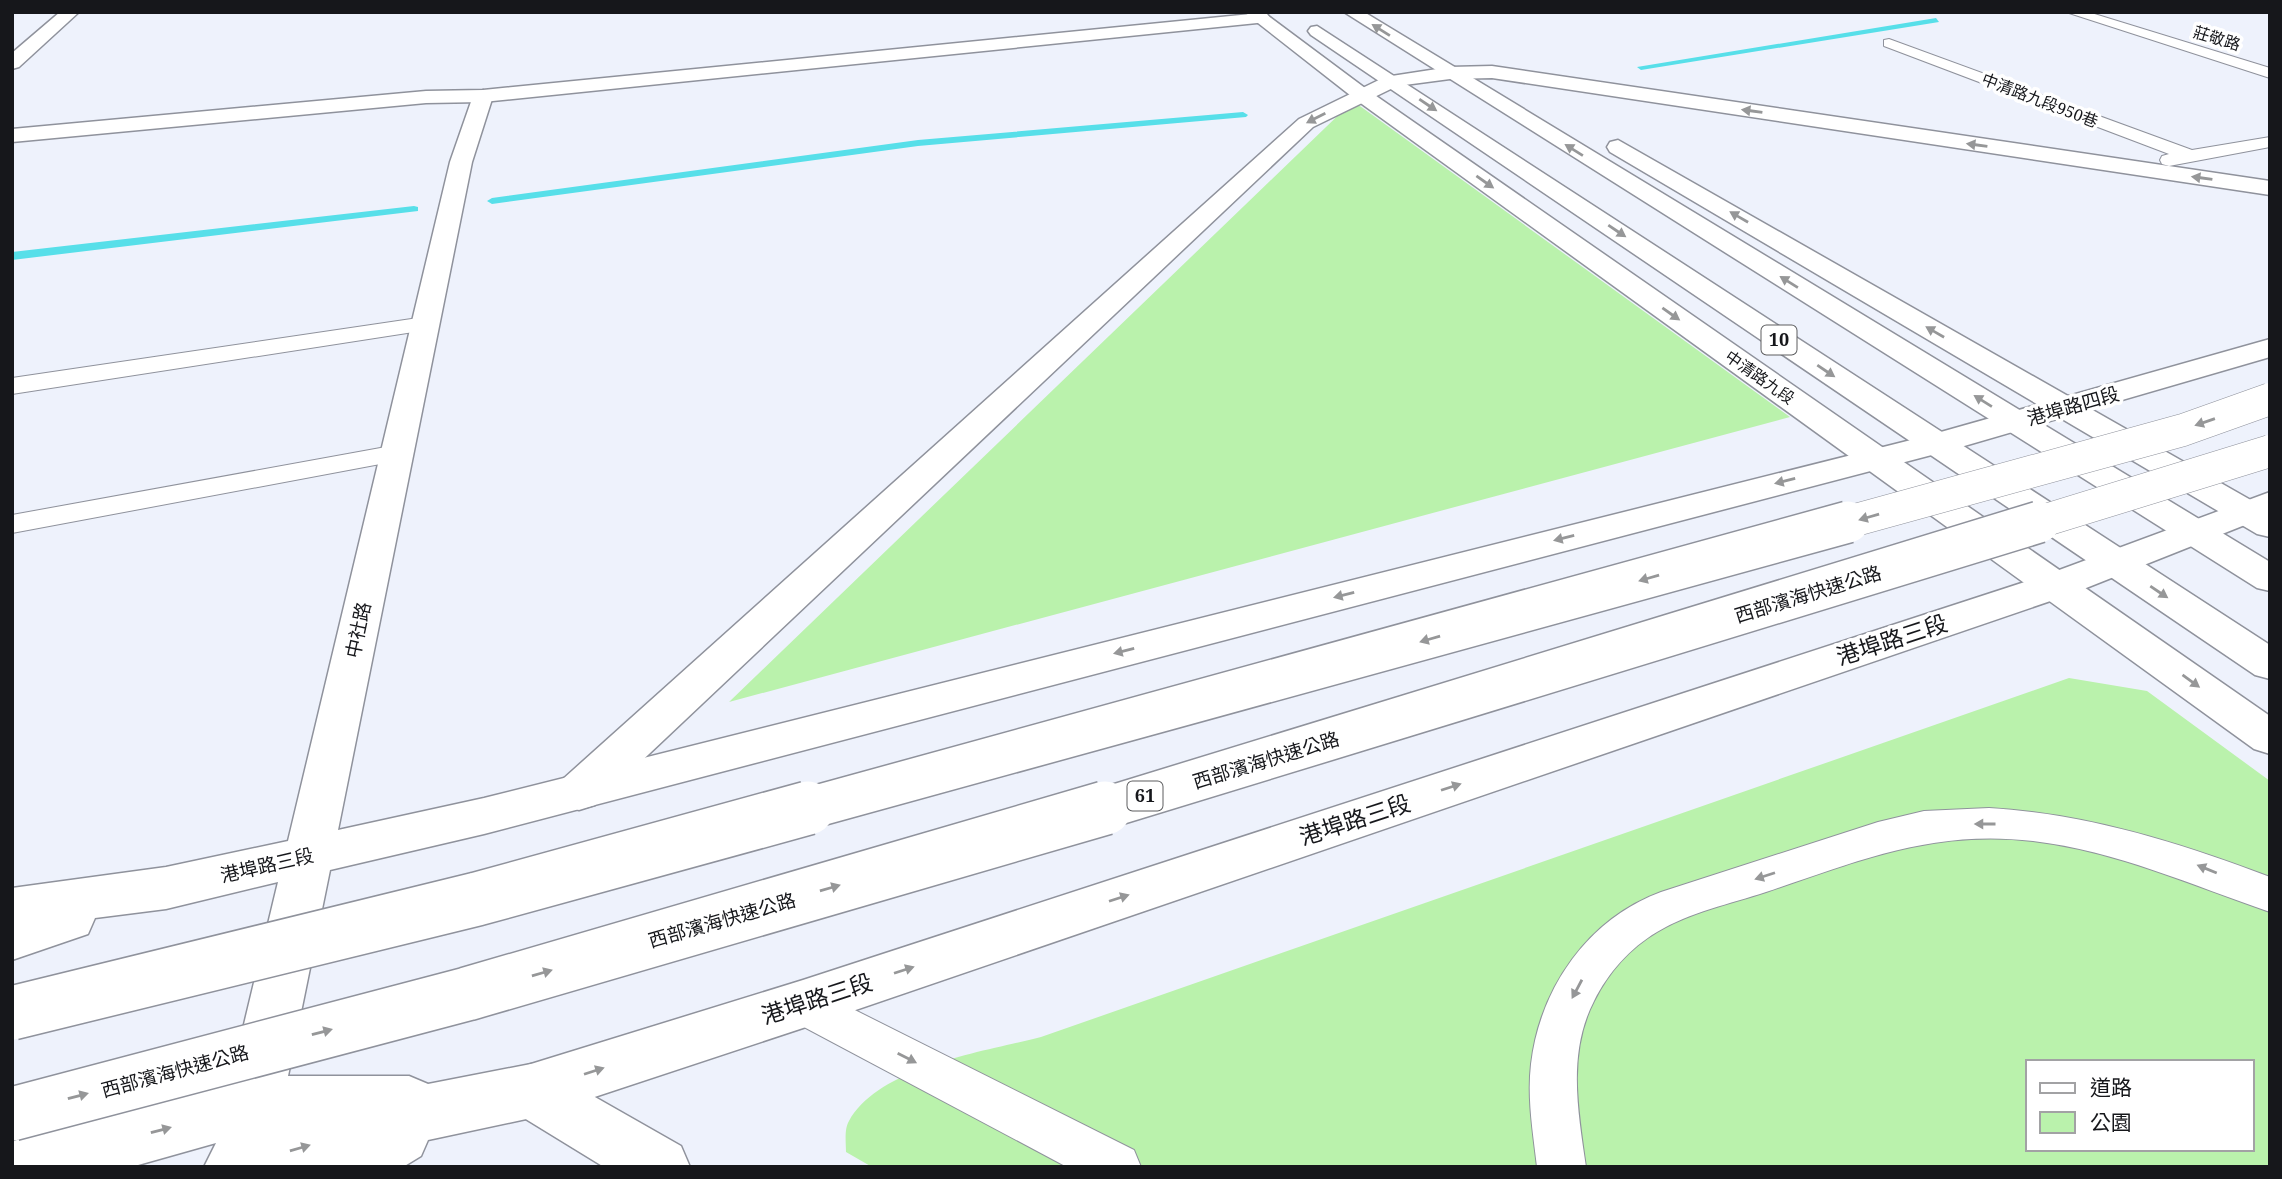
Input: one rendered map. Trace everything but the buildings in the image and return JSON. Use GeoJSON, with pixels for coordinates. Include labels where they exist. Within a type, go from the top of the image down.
{"type":"FeatureCollection","features":[{"type":"Feature","properties":{"kind":"main road"},"geometry":{"type":"LineString","coordinates":[[12,63],[71,12]]}},
{"type":"Feature","properties":{"kind":"main road","name":"10"},"geometry":{"type":"LineString","coordinates":[[1290,12],[2270,665]]}},
{"type":"Feature","properties":{"kind":"main road"},"geometry":{"type":"LineString","coordinates":[[1352,12],[2270,579]]}},
{"type":"Feature","properties":{"kind":"main road"},"geometry":{"type":"LineString","coordinates":[[1394,12],[2065,408],[2262,514]]}},
{"type":"Feature","properties":{"kind":"main road"},"geometry":{"type":"LineString","coordinates":[[12,136],[426,97],[483,96],[1256,15]]}},
{"type":"Feature","properties":{"kind":"main road","name":"中清路九段"},"geometry":{"type":"LineString","coordinates":[[1256,15],[1362,95],[2270,738]]}},
{"type":"Feature","properties":{"kind":"main road"},"geometry":{"type":"LineString","coordinates":[[579,792],[1306,123],[1392,81],[1450,73],[1492,72],[2270,188]]}},
{"type":"Feature","properties":{"kind":"main road","name":"中社路"},"geometry":{"type":"LineString","coordinates":[[238,1166],[255,1104],[461,162],[483,96]]}},
{"type":"Feature","properties":{"kind":"main road","name":"港埠路四段"},"geometry":{"type":"LineString","coordinates":[[1875,458],[2016,422],[2270,348]]}},
{"type":"Feature","properties":{"kind":"main road"},"geometry":{"type":"LineString","coordinates":[[12,1013],[477,899],[1107,728],[2170,433],[2270,399]]}},
{"type":"Feature","properties":{"kind":"main road","name":"西部濱海快速公路"},"geometry":{"type":"LineString","coordinates":[[12,1114],[467,994],[1128,801],[2270,451]]}},
{"type":"Feature","properties":{"kind":"main road","name":"港埠路三段"},"geometry":{"type":"LineString","coordinates":[[12,924],[579,792],[1875,458]]}},
{"type":"Feature","properties":{"kind":"main road","name":"港埠路三段"},"geometry":{"type":"LineString","coordinates":[[238,1166],[457,1104],[531,1091],[803,1004],[2057,585],[2118,564],[2193,533],[2262,514]]}},
{"type":"Feature","properties":{"kind":"main road","name":"港埠路三段"},"geometry":{"type":"LineString","coordinates":[[12,909],[166,888]]}},
{"type":"Feature","properties":{"kind":"main road","name":"港埠路三段"},"geometry":{"type":"LineString","coordinates":[[12,938],[166,888]]}},
{"type":"Feature","properties":{"kind":"main road"},"geometry":{"type":"LineString","coordinates":[[531,1091],[660,1167]]}},
{"type":"Feature","properties":{"kind":"main road","name":"港埠路三段"},"geometry":{"type":"LineString","coordinates":[[24,1167],[255,1104],[457,1104]]}},
{"type":"Feature","properties":{"kind":"main road","name":"港埠路三段"},"geometry":{"type":"LineString","coordinates":[[344,1167],[457,1104]]}},
{"type":"Feature","properties":{"kind":"lane","name":"莊敬路"},"geometry":{"type":"LineString","coordinates":[[2073,12],[2270,73]]}},
{"type":"Feature","properties":{"kind":"lane","name":"中清路九段950巷"},"geometry":{"type":"LineString","coordinates":[[1889,43],[2190,156]]}},
{"type":"Feature","properties":{"kind":"lane"},"geometry":{"type":"LineString","coordinates":[[2126,167],[2270,142]]}},
{"type":"Feature","properties":{"kind":"lane"},"geometry":{"type":"LineString","coordinates":[[12,386],[425,324]]}},
{"type":"Feature","properties":{"kind":"lane"},"geometry":{"type":"LineString","coordinates":[[12,524],[397,453]]}},
{"type":"Feature","properties":{"kind":"lane"},"geometry":{"type":"LineString","coordinates":[[1562,1167],[1554,1102],[1556,1052],[1570,1003],[1590,965],[1618,935],[1661,909],[1891,835],[1945,824],[2058,829],[2132,844],[2197,865],[2270,895]]}},
{"type":"Feature","properties":{"kind":"lane"},"geometry":{"type":"LineString","coordinates":[[803,1004],[1117,1167]]}},
{"type":"Feature","properties":{"kind":"green space"},"geometry":{"type":"Polygon","coordinates":[[[1353,101],[1790,417],[729,702],[1353,101]]]}},
{"type":"Feature","properties":{"kind":"green space"},"geometry":{"type":"Polygon","coordinates":[[[2069,678],[2147,691],[2270,781],[2270,1167],[872,1167],[846,1152],[847,1124],[864,1102],[908,1074],[963,1056],[1041,1037],[2069,678]]]}},
{"type":"Feature","properties":{"kind":"waterway"},"geometry":{"type":"LineString","coordinates":[[1641,67],[1936,20]]}},
{"type":"Feature","properties":{"kind":"waterway"},"geometry":{"type":"LineString","coordinates":[[492,201],[918,143],[1243,115]]}},
{"type":"Feature","properties":{"kind":"waterway"},"geometry":{"type":"LineString","coordinates":[[12,256],[414,209]]}}]}
